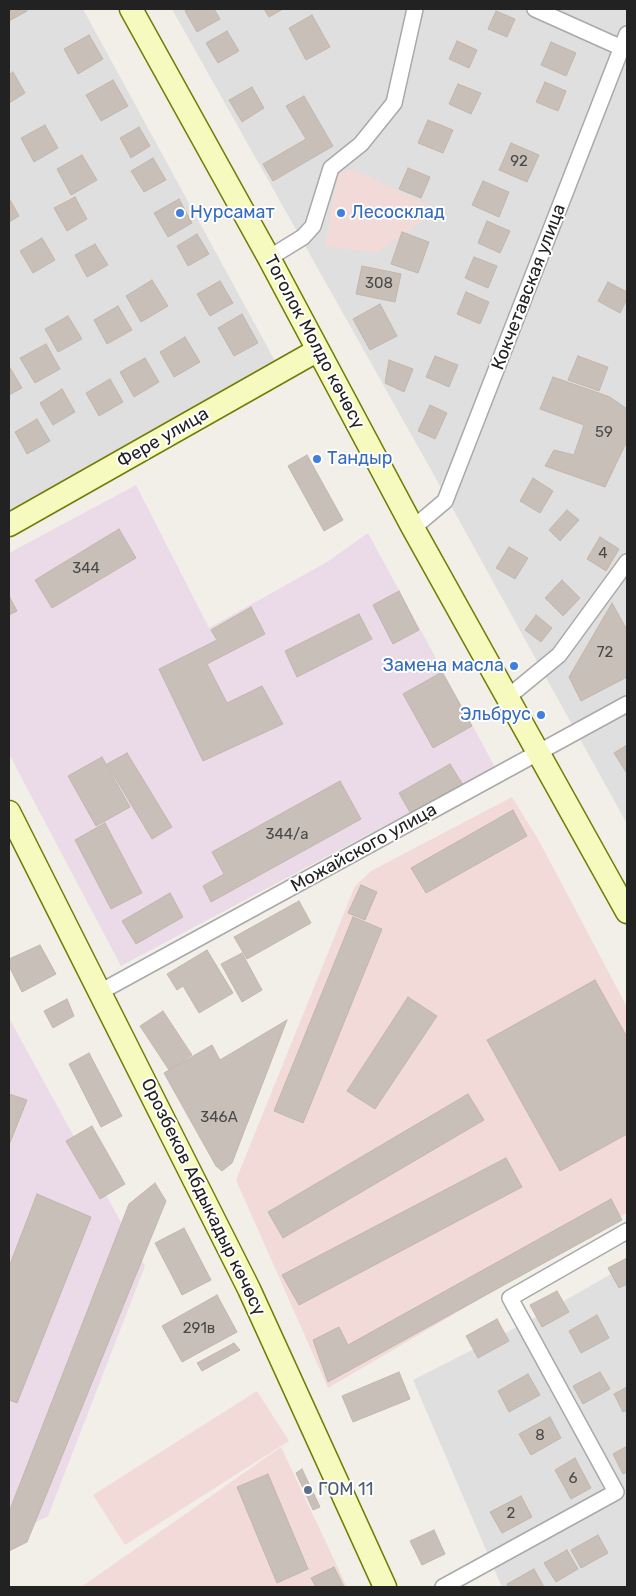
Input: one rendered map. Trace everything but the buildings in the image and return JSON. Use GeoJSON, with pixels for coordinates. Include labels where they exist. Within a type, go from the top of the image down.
{"type":"FeatureCollection","features":[{"type":"Feature","properties":{"kind":"street","name":"Тоголок Молдо көчөсү"},"geometry":{"type":"LineString","coordinates":[[131,9],[269,258],[413,528],[627,912]]}},
{"type":"Feature","properties":{"kind":"street"},"geometry":{"type":"LineString","coordinates":[[269,258],[303,237],[313,226],[331,168],[361,144],[394,103],[415,9]]}},
{"type":"Feature","properties":{"kind":"street"},"geometry":{"type":"LineString","coordinates":[[535,9],[625,41]]}},
{"type":"Feature","properties":{"kind":"street","name":"Кокчетавская улица"},"geometry":{"type":"LineString","coordinates":[[413,528],[445,501],[625,41]]}},
{"type":"Feature","properties":{"kind":"street","name":"Фере улица"},"geometry":{"type":"LineString","coordinates":[[9,526],[318,350]]}},
{"type":"Feature","properties":{"kind":"street"},"geometry":{"type":"LineString","coordinates":[[508,697],[558,655],[627,562]]}},
{"type":"Feature","properties":{"kind":"street","name":"Можайского улица"},"geometry":{"type":"LineString","coordinates":[[100,992],[627,704]]}},
{"type":"Feature","properties":{"kind":"street","name":"Орозбеков Абдыкадыр көчөсү"},"geometry":{"type":"LineString","coordinates":[[9,812],[270,1333],[385,1587]]}},
{"type":"Feature","properties":{"kind":"street"},"geometry":{"type":"LineString","coordinates":[[443,1587],[616,1492],[510,1298],[627,1231]]}},
{"type":"Feature","properties":{"kind":"shaded area"},"geometry":{"type":"Polygon","coordinates":[[[9,9],[83,9],[275,361],[9,512],[9,9]]]}},
{"type":"Feature","properties":{"kind":"shaded area"},"geometry":{"type":"Polygon","coordinates":[[[172,9],[627,9],[627,824],[444,493],[172,9]]]}},
{"type":"Feature","properties":{"kind":"shaded area"},"geometry":{"type":"Polygon","coordinates":[[[354,169],[438,210],[376,253],[325,246],[338,173],[354,169]]]}},
{"type":"Feature","properties":{"kind":"shaded area"},"geometry":{"type":"Polygon","coordinates":[[[136,485],[209,628],[327,562],[368,533],[495,767],[121,966],[9,754],[9,553],[136,485]]]}},
{"type":"Feature","properties":{"kind":"shaded area"},"geometry":{"type":"Polygon","coordinates":[[[512,797],[538,839],[627,1007],[627,1213],[328,1388],[236,1180],[355,886],[371,871],[512,797]]]}},
{"type":"Feature","properties":{"kind":"shaded area"},"geometry":{"type":"Polygon","coordinates":[[[9,1018],[145,1266],[48,1516],[9,1536],[9,1018]]]}},
{"type":"Feature","properties":{"kind":"shaded area"},"geometry":{"type":"Polygon","coordinates":[[[627,1265],[627,1587],[502,1587],[413,1380],[527,1322],[627,1265]]]}},
{"type":"Feature","properties":{"kind":"shaded area"},"geometry":{"type":"Polygon","coordinates":[[[257,1391],[289,1441],[125,1545],[93,1495],[257,1391]]]}},
{"type":"Feature","properties":{"kind":"shaded area"},"geometry":{"type":"Polygon","coordinates":[[[281,1447],[347,1587],[81,1587],[281,1447]]]}},
{"type":"Feature","properties":{"kind":"place","name":"Нурсамат"},"geometry":{"type":"Point","coordinates":[180,213]}},
{"type":"Feature","properties":{"kind":"place","name":"Лесосклад"},"geometry":{"type":"Point","coordinates":[341,213]}},
{"type":"Feature","properties":{"kind":"place","name":"Тандыр"},"geometry":{"type":"Point","coordinates":[317,459]}},
{"type":"Feature","properties":{"kind":"place","name":"Замена масла"},"geometry":{"type":"Point","coordinates":[514,666]}},
{"type":"Feature","properties":{"kind":"place","name":"Эльбрус"},"geometry":{"type":"Point","coordinates":[541,715]}},
{"type":"Feature","properties":{"kind":"place","name":"ГОМ 11"},"geometry":{"type":"Point","coordinates":[308,1490]}}]}
